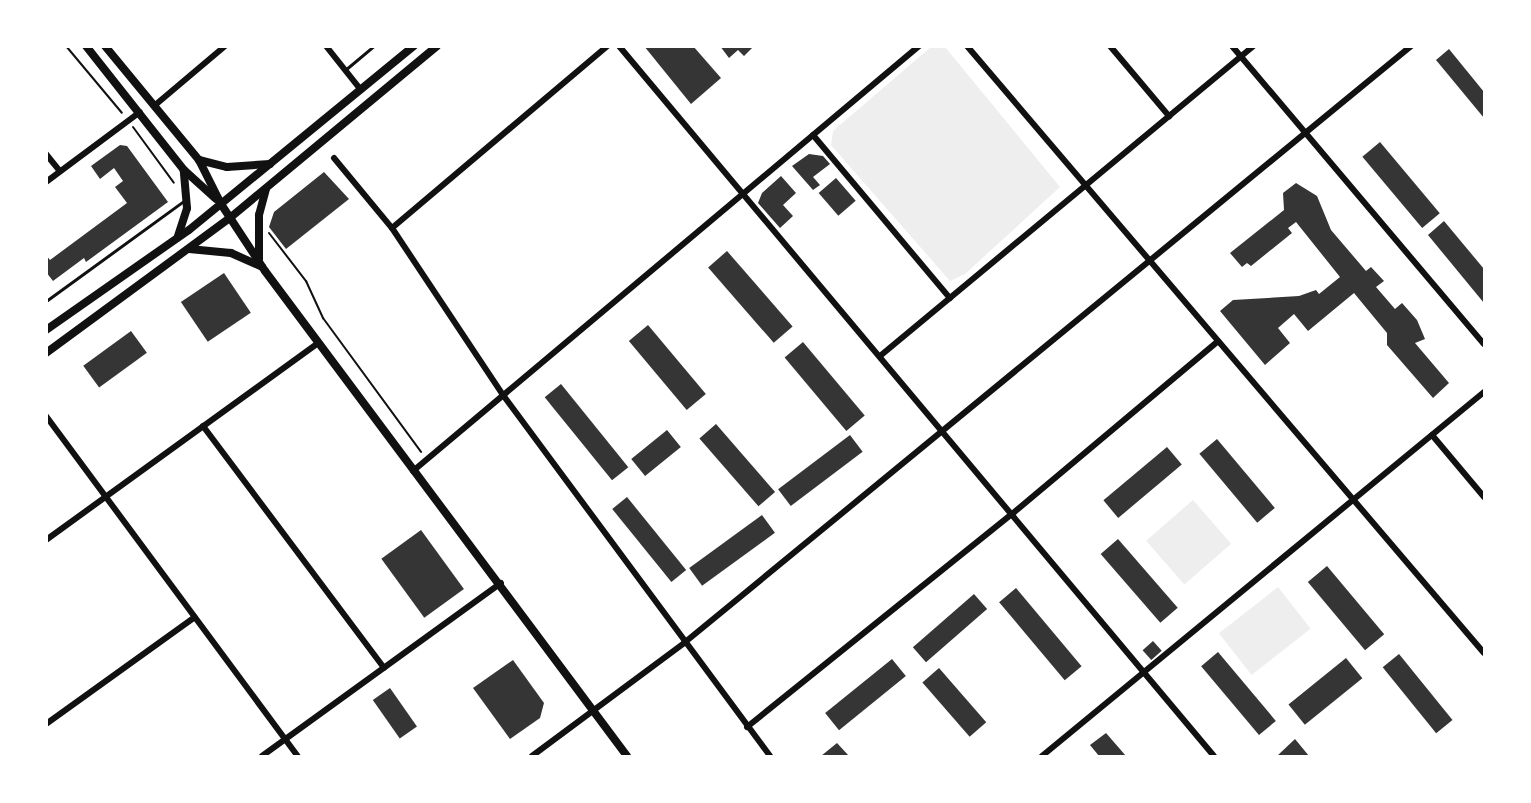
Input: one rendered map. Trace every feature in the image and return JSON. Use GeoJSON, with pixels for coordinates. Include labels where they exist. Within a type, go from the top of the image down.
{"type":"FeatureCollection","features":[{"type":"Feature","properties":{"kind":"street"},"geometry":{"type":"LineString","coordinates":[[86,46],[184,170],[221,204],[231,217],[262,267],[413,471],[501,583],[627,756]]}},
{"type":"Feature","properties":{"kind":"street"},"geometry":{"type":"LineString","coordinates":[[105,46],[199,160],[221,204]]}},
{"type":"Feature","properties":{"kind":"street"},"geometry":{"type":"LineString","coordinates":[[326,46],[362,90]]}},
{"type":"Feature","properties":{"kind":"street"},"geometry":{"type":"LineString","coordinates":[[46,330],[178,238],[414,46]]}},
{"type":"Feature","properties":{"kind":"street"},"geometry":{"type":"LineString","coordinates":[[46,353],[231,217],[437,46]]}},
{"type":"Feature","properties":{"kind":"street"},"geometry":{"type":"LineString","coordinates":[[392,228],[607,46]]}},
{"type":"Feature","properties":{"kind":"street"},"geometry":{"type":"LineString","coordinates":[[619,46],[1214,756]]}},
{"type":"Feature","properties":{"kind":"street"},"geometry":{"type":"LineString","coordinates":[[413,471],[919,46]]}},
{"type":"Feature","properties":{"kind":"street"},"geometry":{"type":"LineString","coordinates":[[967,46],[1485,653]]}},
{"type":"Feature","properties":{"kind":"street"},"geometry":{"type":"LineString","coordinates":[[1110,46],[1169,116]]}},
{"type":"Feature","properties":{"kind":"street"},"geometry":{"type":"LineString","coordinates":[[1232,46],[1485,344]]}},
{"type":"Feature","properties":{"kind":"street"},"geometry":{"type":"LineString","coordinates":[[880,356],[1253,46]]}},
{"type":"Feature","properties":{"kind":"street"},"geometry":{"type":"LineString","coordinates":[[532,756],[684,643],[1307,135],[1411,46]]}},
{"type":"Feature","properties":{"kind":"street"},"geometry":{"type":"LineString","coordinates":[[154,106],[224,47]]}},
{"type":"Feature","properties":{"kind":"street"},"geometry":{"type":"LineString","coordinates":[[46,182],[140,112]]}},
{"type":"Feature","properties":{"kind":"street"},"geometry":{"type":"LineString","coordinates":[[813,135],[950,298]]}},
{"type":"Feature","properties":{"kind":"street"},"geometry":{"type":"LineString","coordinates":[[46,154],[60,171]]}},
{"type":"Feature","properties":{"kind":"street"},"geometry":{"type":"LineString","coordinates":[[334,158],[392,228],[503,395],[684,643],[770,756]]}},
{"type":"Feature","properties":{"kind":"street"},"geometry":{"type":"LineString","coordinates":[[199,160],[227,168],[270,164]]}},
{"type":"Feature","properties":{"kind":"street"},"geometry":{"type":"LineString","coordinates":[[178,238],[187,198],[184,170]]}},
{"type":"Feature","properties":{"kind":"street"},"geometry":{"type":"LineString","coordinates":[[262,267],[257,255],[259,219],[266,189]]}},
{"type":"Feature","properties":{"kind":"street"},"geometry":{"type":"LineString","coordinates":[[189,249],[231,253],[262,267]]}},
{"type":"Feature","properties":{"kind":"street"},"geometry":{"type":"LineString","coordinates":[[747,727],[1012,514],[1218,341]]}},
{"type":"Feature","properties":{"kind":"street"},"geometry":{"type":"LineString","coordinates":[[46,540],[318,343]]}},
{"type":"Feature","properties":{"kind":"street"},"geometry":{"type":"LineString","coordinates":[[1042,756],[1485,392]]}},
{"type":"Feature","properties":{"kind":"street"},"geometry":{"type":"LineString","coordinates":[[46,416],[298,756]]}},
{"type":"Feature","properties":{"kind":"street"},"geometry":{"type":"LineString","coordinates":[[203,426],[384,668]]}},
{"type":"Feature","properties":{"kind":"street"},"geometry":{"type":"LineString","coordinates":[[1432,435],[1485,497]]}},
{"type":"Feature","properties":{"kind":"street"},"geometry":{"type":"LineString","coordinates":[[262,756],[501,583]]}},
{"type":"Feature","properties":{"kind":"street"},"geometry":{"type":"LineString","coordinates":[[46,724],[195,617]]}},
{"type":"Feature","properties":{"kind":"lane"},"geometry":{"type":"LineString","coordinates":[[345,70],[374,46]]}},
{"type":"Feature","properties":{"kind":"lane"},"geometry":{"type":"LineString","coordinates":[[46,301],[187,198]]}},
{"type":"Feature","properties":{"kind":"path"},"geometry":{"type":"LineString","coordinates":[[259,219],[306,281],[322,318],[426,460]]}},
{"type":"Feature","properties":{"kind":"shaded area"},"geometry":{"type":"Polygon","coordinates":[[[932,46],[945,47],[1060,187],[965,274],[950,281],[831,145],[833,131],[932,46]]]}},
{"type":"Feature","properties":{"kind":"shaded area"},"geometry":{"type":"Polygon","coordinates":[[[1193,500],[1231,544],[1184,584],[1146,541],[1193,500]]]}},
{"type":"Feature","properties":{"kind":"shaded area"},"geometry":{"type":"Polygon","coordinates":[[[1278,587],[1311,629],[1252,675],[1219,633],[1278,587]]]}},
{"type":"Feature","properties":{"kind":"building"},"geometry":{"type":"Polygon","coordinates":[[[644,46],[693,46],[721,78],[691,104],[644,46]]]}},
{"type":"Feature","properties":{"kind":"building"},"geometry":{"type":"Polygon","coordinates":[[[720,46],[754,46],[744,56],[738,50],[729,58],[720,46]]]}},
{"type":"Feature","properties":{"kind":"building"},"geometry":{"type":"Polygon","coordinates":[[[1449,49],[1484,92],[1484,118],[1436,60],[1449,49]]]}},
{"type":"Feature","properties":{"kind":"building"},"geometry":{"type":"Polygon","coordinates":[[[1380,142],[1440,213],[1422,228],[1362,157],[1380,142]]]}},
{"type":"Feature","properties":{"kind":"building"},"geometry":{"type":"Polygon","coordinates":[[[120,145],[127,146],[168,202],[86,262],[84,258],[53,281],[46,272],[46,255],[50,260],[127,203],[115,187],[123,181],[114,168],[100,179],[91,166],[120,145]]]}},
{"type":"Feature","properties":{"kind":"building"},"geometry":{"type":"Polygon","coordinates":[[[809,154],[823,156],[830,164],[813,177],[820,185],[813,190],[792,166],[809,154]]]}},
{"type":"Feature","properties":{"kind":"building"},"geometry":{"type":"Polygon","coordinates":[[[324,172],[349,199],[286,249],[269,227],[274,212],[324,172]]]}},
{"type":"Feature","properties":{"kind":"building"},"geometry":{"type":"Polygon","coordinates":[[[781,176],[796,193],[783,205],[793,216],[780,228],[758,203],[762,193],[781,176]]]}},
{"type":"Feature","properties":{"kind":"building"},"geometry":{"type":"Polygon","coordinates":[[[836,178],[856,201],[838,216],[819,193],[836,178]]]}},
{"type":"Feature","properties":{"kind":"building"},"geometry":{"type":"Polygon","coordinates":[[[1296,183],[1317,196],[1331,230],[1366,271],[1371,267],[1384,281],[1376,287],[1395,309],[1402,303],[1417,320],[1425,339],[1415,343],[1449,383],[1433,398],[1387,345],[1387,333],[1354,293],[1308,331],[1294,314],[1278,328],[1290,343],[1265,365],[1220,311],[1233,300],[1299,296],[1316,290],[1319,294],[1340,277],[1296,222],[1288,228],[1292,233],[1251,266],[1247,263],[1242,267],[1230,253],[1284,210],[1283,193],[1296,183]]]}},
{"type":"Feature","properties":{"kind":"building"},"geometry":{"type":"Polygon","coordinates":[[[1444,221],[1484,269],[1484,303],[1428,235],[1444,221]]]}},
{"type":"Feature","properties":{"kind":"building"},"geometry":{"type":"Polygon","coordinates":[[[727,251],[793,326],[774,343],[708,267],[727,251]]]}},
{"type":"Feature","properties":{"kind":"building"},"geometry":{"type":"Polygon","coordinates":[[[224,273],[251,313],[208,342],[181,302],[224,273]]]}},
{"type":"Feature","properties":{"kind":"building"},"geometry":{"type":"Polygon","coordinates":[[[648,325],[706,394],[687,410],[629,341],[648,325]]]}},
{"type":"Feature","properties":{"kind":"building"},"geometry":{"type":"Polygon","coordinates":[[[131,331],[147,353],[99,388],[83,366],[131,331]]]}},
{"type":"Feature","properties":{"kind":"building"},"geometry":{"type":"Polygon","coordinates":[[[803,342],[865,416],[846,431],[785,357],[803,342]]]}},
{"type":"Feature","properties":{"kind":"building"},"geometry":{"type":"Polygon","coordinates":[[[561,384],[628,467],[612,480],[545,397],[561,384]]]}},
{"type":"Feature","properties":{"kind":"building"},"geometry":{"type":"Polygon","coordinates":[[[716,424],[775,492],[758,506],[699,438],[716,424]]]}},
{"type":"Feature","properties":{"kind":"building"},"geometry":{"type":"Polygon","coordinates":[[[667,430],[681,447],[645,476],[631,459],[667,430]]]}},
{"type":"Feature","properties":{"kind":"building"},"geometry":{"type":"Polygon","coordinates":[[[850,435],[863,452],[791,506],[778,489],[850,435]]]}},
{"type":"Feature","properties":{"kind":"building"},"geometry":{"type":"Polygon","coordinates":[[[1217,439],[1275,508],[1257,523],[1199,454],[1217,439]]]}},
{"type":"Feature","properties":{"kind":"building"},"geometry":{"type":"Polygon","coordinates":[[[1167,447],[1182,465],[1118,518],[1103,500],[1167,447]]]}},
{"type":"Feature","properties":{"kind":"building"},"geometry":{"type":"Polygon","coordinates":[[[627,497],[686,570],[671,582],[612,509],[627,497]]]}},
{"type":"Feature","properties":{"kind":"building"},"geometry":{"type":"Polygon","coordinates":[[[762,515],[775,533],[702,586],[689,568],[762,515]]]}},
{"type":"Feature","properties":{"kind":"building"},"geometry":{"type":"Polygon","coordinates":[[[421,530],[464,589],[424,618],[381,559],[421,530]]]}},
{"type":"Feature","properties":{"kind":"building"},"geometry":{"type":"Polygon","coordinates":[[[1118,539],[1178,608],[1160,623],[1101,554],[1118,539]]]}},
{"type":"Feature","properties":{"kind":"building"},"geometry":{"type":"Polygon","coordinates":[[[1327,566],[1384,634],[1365,650],[1308,582],[1327,566]]]}},
{"type":"Feature","properties":{"kind":"building"},"geometry":{"type":"Polygon","coordinates":[[[1016,588],[1082,666],[1065,680],[999,602],[1016,588]]]}},
{"type":"Feature","properties":{"kind":"building"},"geometry":{"type":"Polygon","coordinates":[[[974,594],[987,609],[926,662],[913,647],[974,594]]]}},
{"type":"Feature","properties":{"kind":"building"},"geometry":{"type":"Polygon","coordinates":[[[1153,641],[1162,651],[1151,660],[1143,650],[1153,641]]]}},
{"type":"Feature","properties":{"kind":"building"},"geometry":{"type":"Polygon","coordinates":[[[1218,652],[1276,721],[1259,735],[1201,666],[1218,652]]]}},
{"type":"Feature","properties":{"kind":"building"},"geometry":{"type":"Polygon","coordinates":[[[1399,654],[1452,720],[1436,733],[1383,667],[1399,654]]]}},
{"type":"Feature","properties":{"kind":"building"},"geometry":{"type":"Polygon","coordinates":[[[1346,658],[1362,678],[1305,725],[1288,705],[1346,658]]]}},
{"type":"Feature","properties":{"kind":"building"},"geometry":{"type":"Polygon","coordinates":[[[892,659],[906,676],[839,730],[825,713],[892,659]]]}},
{"type":"Feature","properties":{"kind":"building"},"geometry":{"type":"Polygon","coordinates":[[[513,660],[544,703],[540,718],[510,739],[473,688],[513,660]]]}},
{"type":"Feature","properties":{"kind":"building"},"geometry":{"type":"Polygon","coordinates":[[[939,668],[986,722],[970,737],[922,682],[939,668]]]}},
{"type":"Feature","properties":{"kind":"building"},"geometry":{"type":"Polygon","coordinates":[[[390,688],[417,727],[400,739],[373,700],[390,688]]]}},
{"type":"Feature","properties":{"kind":"building"},"geometry":{"type":"Polygon","coordinates":[[[1106,733],[1126,756],[1099,756],[1090,745],[1106,733]]]}},
{"type":"Feature","properties":{"kind":"building"},"geometry":{"type":"Polygon","coordinates":[[[1295,739],[1309,756],[1277,756],[1295,739]]]}},
{"type":"Feature","properties":{"kind":"building"},"geometry":{"type":"Polygon","coordinates":[[[837,743],[849,756],[821,756],[837,743]]]}}]}
